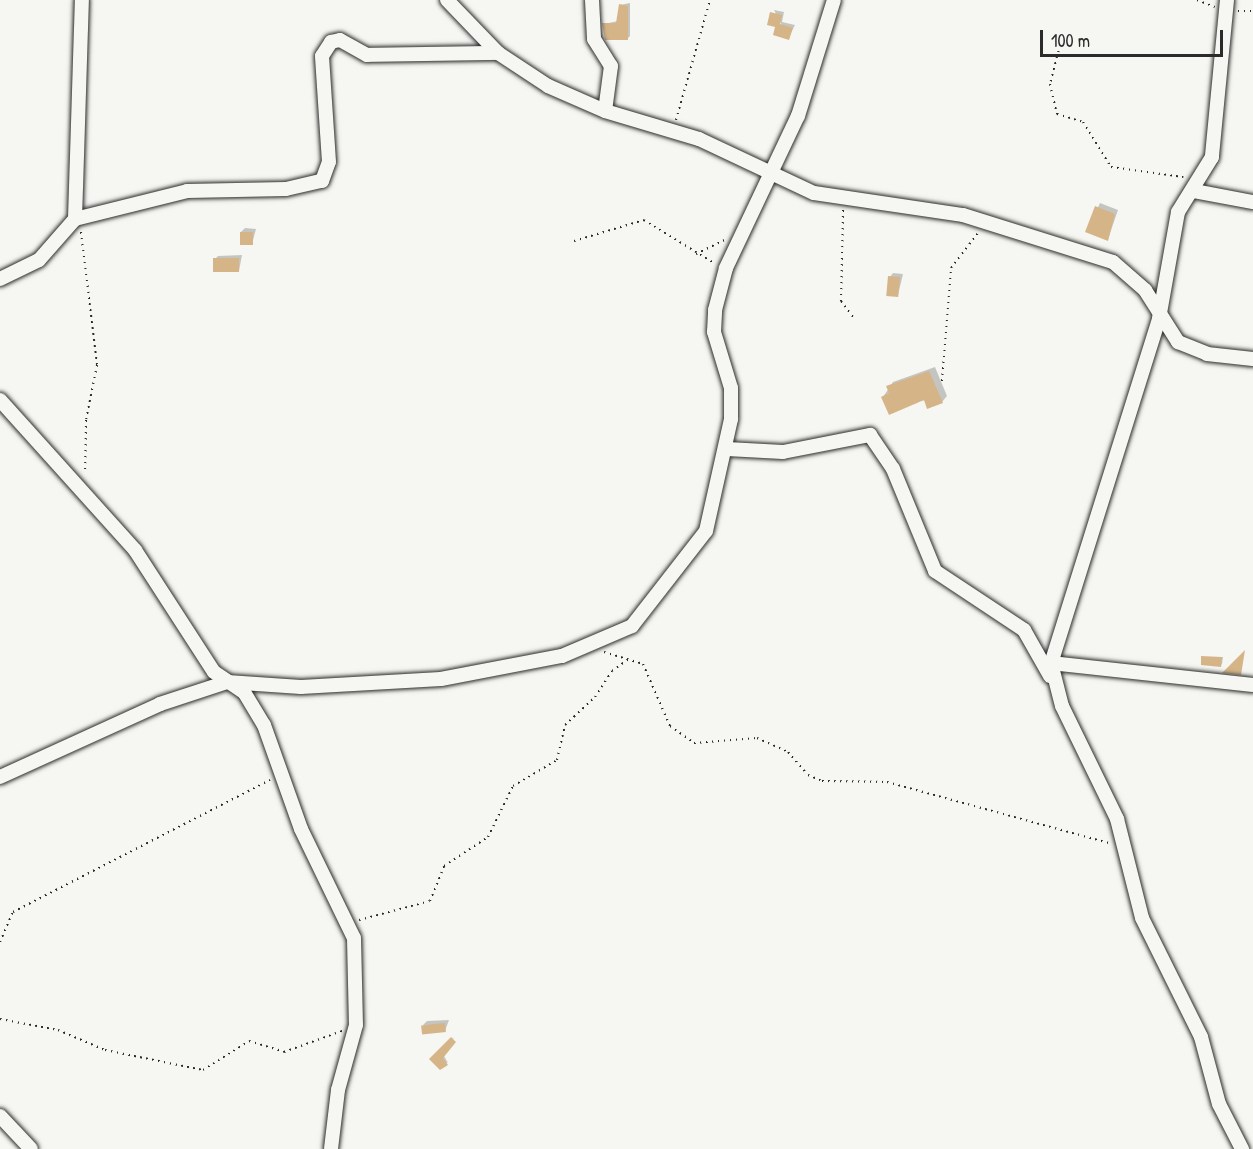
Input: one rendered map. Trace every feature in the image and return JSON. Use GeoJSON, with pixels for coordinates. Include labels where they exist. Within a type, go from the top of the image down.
{"type":"FeatureCollection","features":[{"type":"Feature","properties":{"kind":"street"},"geometry":{"type":"LineString","coordinates":[[78,218],[82,0]]}},
{"type":"Feature","properties":{"kind":"street"},"geometry":{"type":"LineString","coordinates":[[447,0],[498,53],[548,86],[605,111],[673,132],[814,193],[844,200],[934,209],[988,223],[1113,262],[1145,290],[1159,319],[1188,349],[1253,359]]}},
{"type":"Feature","properties":{"kind":"street"},"geometry":{"type":"LineString","coordinates":[[592,0],[594,39],[611,66],[605,111]]}},
{"type":"Feature","properties":{"kind":"street"},"geometry":{"type":"LineString","coordinates":[[0,777],[128,717],[227,682],[399,684],[592,648],[632,626],[696,547],[706,531],[727,449],[731,388],[713,319],[726,268],[769,172],[798,116],[834,0]]}},
{"type":"Feature","properties":{"kind":"street"},"geometry":{"type":"LineString","coordinates":[[1054,683],[1051,663],[1159,319],[1178,212],[1197,188],[1214,145],[1227,5]]}},
{"type":"Feature","properties":{"kind":"street"},"geometry":{"type":"LineString","coordinates":[[0,279],[39,260],[78,218],[187,190],[286,189],[322,182],[329,162],[322,56],[331,42],[340,40],[367,55],[498,53]]}},
{"type":"Feature","properties":{"kind":"street"},"geometry":{"type":"LineString","coordinates":[[1197,188],[1253,202]]}},
{"type":"Feature","properties":{"kind":"street"},"geometry":{"type":"LineString","coordinates":[[0,400],[135,550],[214,672],[254,705],[282,772],[312,856],[349,922],[358,984],[355,1033],[338,1090],[331,1149]]}},
{"type":"Feature","properties":{"kind":"street"},"geometry":{"type":"LineString","coordinates":[[727,449],[783,452],[870,435],[894,469],[935,571],[1024,630],[1054,683],[1109,799],[1142,918],[1201,1037],[1219,1104],[1242,1149]]}},
{"type":"Feature","properties":{"kind":"street"},"geometry":{"type":"LineString","coordinates":[[1051,663],[1253,686]]}},
{"type":"Feature","properties":{"kind":"street"},"geometry":{"type":"LineString","coordinates":[[0,1116],[32,1149]]}},
{"type":"Feature","properties":{"kind":"path"},"geometry":{"type":"LineString","coordinates":[[673,132],[710,0]]}},
{"type":"Feature","properties":{"kind":"path"},"geometry":{"type":"LineString","coordinates":[[1197,0],[1227,5]]}},
{"type":"Feature","properties":{"kind":"path"},"geometry":{"type":"LineString","coordinates":[[1060,45],[1050,84],[1053,106],[1057,114],[1083,122],[1104,163],[1169,172],[1197,188]]}},
{"type":"Feature","properties":{"kind":"path"},"geometry":{"type":"LineString","coordinates":[[844,200],[841,301],[852,317]]}},
{"type":"Feature","properties":{"kind":"path"},"geometry":{"type":"LineString","coordinates":[[78,218],[97,365],[86,420],[86,495]]}},
{"type":"Feature","properties":{"kind":"path"},"geometry":{"type":"LineString","coordinates":[[574,240],[644,220],[693,254],[726,268]]}},
{"type":"Feature","properties":{"kind":"path"},"geometry":{"type":"LineString","coordinates":[[942,381],[951,268],[988,223]]}},
{"type":"Feature","properties":{"kind":"path"},"geometry":{"type":"LineString","coordinates":[[693,254],[744,228]]}},
{"type":"Feature","properties":{"kind":"path"},"geometry":{"type":"LineString","coordinates":[[592,648],[630,658],[643,664],[674,733],[694,743],[757,738],[788,752],[808,775],[822,781],[887,782],[1123,846]]}},
{"type":"Feature","properties":{"kind":"path"},"geometry":{"type":"LineString","coordinates":[[349,922],[430,901],[444,866],[488,837],[513,786],[557,760],[565,725],[595,698],[612,671],[630,658]]}},
{"type":"Feature","properties":{"kind":"path"},"geometry":{"type":"LineString","coordinates":[[0,942],[13,912],[282,772]]}},
{"type":"Feature","properties":{"kind":"path"},"geometry":{"type":"LineString","coordinates":[[0,1018],[58,1030],[105,1050],[203,1070],[249,1041],[284,1052],[333,1032],[355,1033]]}},
{"type":"Feature","properties":{"kind":"building"},"geometry":{"type":"Polygon","coordinates":[[[619,4],[628,6],[628,40],[605,40],[602,23],[616,23],[619,4]]]}},
{"type":"Feature","properties":{"kind":"building"},"geometry":{"type":"Polygon","coordinates":[[[770,12],[782,15],[780,24],[793,28],[789,40],[773,35],[775,27],[767,25],[770,12]]]}},
{"type":"Feature","properties":{"kind":"building"},"geometry":{"type":"Polygon","coordinates":[[[1095,206],[1115,214],[1108,241],[1085,232],[1095,206]]]}},
{"type":"Feature","properties":{"kind":"building"},"geometry":{"type":"Polygon","coordinates":[[[240,232],[253,232],[253,245],[240,245],[240,232]]]}},
{"type":"Feature","properties":{"kind":"building"},"geometry":{"type":"Polygon","coordinates":[[[213,258],[239,258],[239,272],[213,272],[213,258]]]}},
{"type":"Feature","properties":{"kind":"building"},"geometry":{"type":"Polygon","coordinates":[[[888,276],[900,277],[898,297],[886,296],[888,276]]]}},
{"type":"Feature","properties":{"kind":"building"},"geometry":{"type":"Polygon","coordinates":[[[929,371],[943,403],[927,409],[924,400],[889,415],[881,397],[889,393],[886,386],[929,371]]]}},
{"type":"Feature","properties":{"kind":"building"},"geometry":{"type":"Polygon","coordinates":[[[1245,650],[1241,675],[1222,673],[1245,650]]]}},
{"type":"Feature","properties":{"kind":"building"},"geometry":{"type":"Polygon","coordinates":[[[1201,656],[1222,657],[1221,667],[1201,665],[1201,656]]]}},
{"type":"Feature","properties":{"kind":"building"},"geometry":{"type":"Polygon","coordinates":[[[445,1023],[446,1032],[422,1034],[421,1026],[445,1023]]]}},
{"type":"Feature","properties":{"kind":"building"},"geometry":{"type":"Polygon","coordinates":[[[451,1037],[456,1042],[443,1058],[448,1065],[440,1070],[429,1059],[451,1037]]]}}]}
